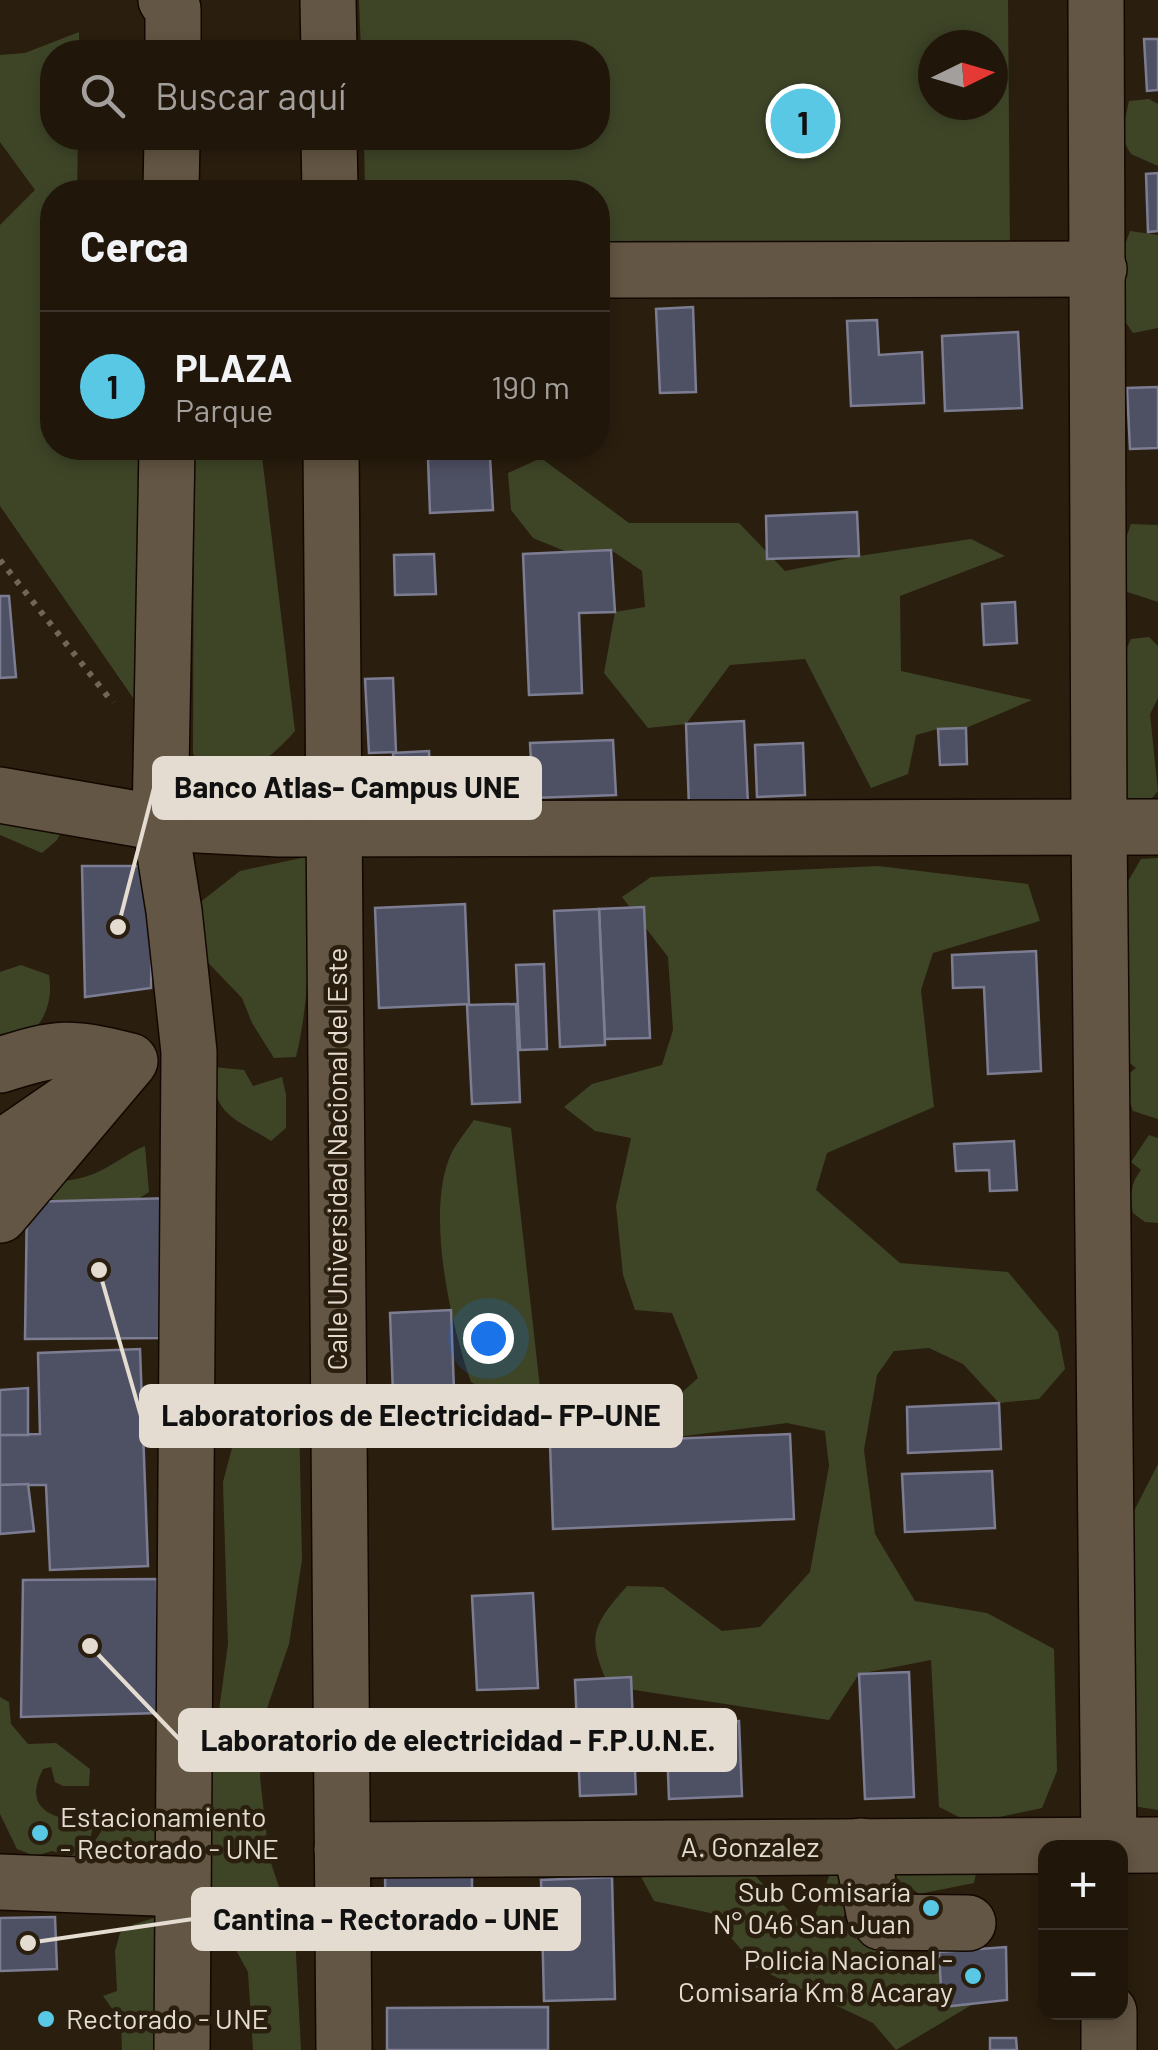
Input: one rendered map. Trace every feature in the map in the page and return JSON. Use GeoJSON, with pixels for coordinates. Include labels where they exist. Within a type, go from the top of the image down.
{"type":"FeatureCollection","features":[{"type":"Feature","properties":{"kind":"street"},"geometry":{"type":"LineString","coordinates":[[166,0],[173,9],[173,40]]}},
{"type":"Feature","properties":{"kind":"street"},"geometry":{"type":"LineString","coordinates":[[328,0],[329,40]]}},
{"type":"Feature","properties":{"kind":"street"},"geometry":{"type":"LineString","coordinates":[[1096,0],[1100,828],[1125,1840]]}},
{"type":"Feature","properties":{"kind":"street"},"geometry":{"type":"LineString","coordinates":[[172,150],[172,180]]}},
{"type":"Feature","properties":{"kind":"street"},"geometry":{"type":"LineString","coordinates":[[329,150],[330,180]]}},
{"type":"Feature","properties":{"kind":"street"},"geometry":{"type":"LineString","coordinates":[[610,270],[1099,269]]}},
{"type":"Feature","properties":{"kind":"street"},"geometry":{"type":"LineString","coordinates":[[167,460],[160,824],[174,910],[189,1052],[182,2050]]}},
{"type":"Feature","properties":{"kind":"street","name":"Calle Universidad Nacional del Este"},"geometry":{"type":"LineString","coordinates":[[331,460],[344,2050]]}},
{"type":"Feature","properties":{"kind":"street"},"geometry":{"type":"LineString","coordinates":[[0,796],[160,824],[278,829],[1158,828]]}},
{"type":"Feature","properties":{"kind":"street"},"geometry":{"type":"LineString","coordinates":[[0,1065],[46,1050],[75,1048],[130,1061],[189,1052]]}},
{"type":"Feature","properties":{"kind":"street"},"geometry":{"type":"LineString","coordinates":[[0,1149],[130,1061]]}},
{"type":"Feature","properties":{"kind":"street"},"geometry":{"type":"LineString","coordinates":[[0,1215],[130,1061]]}},
{"type":"Feature","properties":{"kind":"street"},"geometry":{"type":"LineString","coordinates":[[861,1846],[874,1913],[881,1922],[968,1923]]}},
{"type":"Feature","properties":{"kind":"street","name":"A. Gonzalez"},"geometry":{"type":"LineString","coordinates":[[342,1850],[1038,1846]]}},
{"type":"Feature","properties":{"kind":"street"},"geometry":{"type":"LineString","coordinates":[[0,1882],[183,1890]]}},
{"type":"Feature","properties":{"kind":"street"},"geometry":{"type":"LineString","coordinates":[[1109,2020],[1109,2050]]}},
{"type":"Feature","properties":{"kind":"path"},"geometry":{"type":"LineString","coordinates":[[0,560],[160,763]]}},
{"type":"Feature","properties":{"kind":"green space"},"geometry":{"type":"Polygon","coordinates":[[[359,0],[1008,0],[1010,251],[610,263],[610,180],[365,180],[364,150],[610,150],[610,40],[361,40],[359,0]]]}},
{"type":"Feature","properties":{"kind":"green space"},"geometry":{"type":"Polygon","coordinates":[[[79,32],[79,40],[58,40],[79,32]]]}},
{"type":"Feature","properties":{"kind":"green space"},"geometry":{"type":"Polygon","coordinates":[[[40,47],[40,150],[78,150],[77,180],[40,180],[40,460],[158,460],[136,702],[0,506],[0,225],[35,190],[0,142],[0,55],[40,47]]]}},
{"type":"Feature","properties":{"kind":"green space"},"geometry":{"type":"Polygon","coordinates":[[[1149,99],[1158,104],[1158,166],[1131,154],[1121,137],[1129,101],[1149,99]]]}},
{"type":"Feature","properties":{"kind":"green space"},"geometry":{"type":"Polygon","coordinates":[[[1130,231],[1158,235],[1158,328],[1133,333],[1107,295],[1130,231]]]}},
{"type":"Feature","properties":{"kind":"green space"},"geometry":{"type":"Polygon","coordinates":[[[194,460],[262,460],[295,731],[259,764],[213,779],[200,768],[193,753],[194,460]]]}},
{"type":"Feature","properties":{"kind":"green space"},"geometry":{"type":"Polygon","coordinates":[[[544,460],[629,523],[739,523],[785,571],[971,539],[1005,556],[900,596],[901,671],[1032,700],[966,728],[916,735],[908,774],[871,788],[805,659],[730,665],[686,724],[648,728],[604,673],[615,612],[645,607],[642,571],[611,550],[567,552],[533,538],[511,510],[508,473],[544,460]]]}},
{"type":"Feature","properties":{"kind":"green space"},"geometry":{"type":"Polygon","coordinates":[[[1131,524],[1158,525],[1158,602],[1109,586],[1131,524]]]}},
{"type":"Feature","properties":{"kind":"green space"},"geometry":{"type":"Polygon","coordinates":[[[1149,637],[1158,646],[1158,698],[1150,714],[1158,791],[1136,817],[1117,818],[1108,688],[1131,639],[1149,637]]]}},
{"type":"Feature","properties":{"kind":"green space"},"geometry":{"type":"Polygon","coordinates":[[[0,818],[64,826],[57,840],[42,853],[0,835],[0,818]]]}},
{"type":"Feature","properties":{"kind":"green space"},"geometry":{"type":"Polygon","coordinates":[[[311,856],[309,957],[301,1032],[296,1057],[274,1058],[242,998],[194,948],[198,904],[240,871],[311,856]]]}},
{"type":"Feature","properties":{"kind":"green space"},"geometry":{"type":"Polygon","coordinates":[[[1158,858],[1158,1119],[1133,1111],[1127,1075],[1136,1068],[1121,1056],[1123,890],[1141,859],[1158,858]]]}},
{"type":"Feature","properties":{"kind":"green space"},"geometry":{"type":"Polygon","coordinates":[[[878,866],[1028,884],[1040,921],[933,953],[921,990],[934,1107],[827,1153],[816,1190],[900,1263],[1008,1272],[1058,1332],[1065,1369],[1039,1399],[999,1403],[963,1364],[929,1348],[894,1351],[877,1375],[864,1450],[875,1534],[915,1601],[987,1613],[1054,1649],[1057,1771],[1042,1808],[971,1823],[939,1807],[931,1660],[859,1674],[829,1720],[609,1686],[595,1643],[600,1622],[627,1586],[663,1587],[722,1631],[760,1627],[810,1572],[829,1466],[825,1431],[787,1423],[669,1438],[671,1402],[698,1378],[672,1313],[635,1310],[623,1275],[616,1206],[631,1138],[595,1131],[564,1107],[592,1084],[662,1065],[673,1030],[668,957],[622,897],[651,877],[878,866]]]}},
{"type":"Feature","properties":{"kind":"green space"},"geometry":{"type":"Polygon","coordinates":[[[21,965],[49,975],[49,1001],[32,1032],[0,1051],[0,972],[21,965]]]}},
{"type":"Feature","properties":{"kind":"green space"},"geometry":{"type":"Polygon","coordinates":[[[213,1067],[244,1070],[253,1086],[282,1077],[286,1128],[271,1141],[228,1114],[217,1096],[213,1067]]]}},
{"type":"Feature","properties":{"kind":"green space"},"geometry":{"type":"Polygon","coordinates":[[[474,1120],[511,1128],[541,1397],[502,1401],[471,1382],[456,1330],[444,1267],[440,1204],[452,1152],[474,1120]]]}},
{"type":"Feature","properties":{"kind":"green space"},"geometry":{"type":"Polygon","coordinates":[[[1149,1135],[1158,1138],[1158,1223],[1145,1222],[1133,1213],[1131,1201],[1133,1185],[1141,1170],[1131,1162],[1149,1135]]]}},
{"type":"Feature","properties":{"kind":"green space"},"geometry":{"type":"Polygon","coordinates":[[[145,1146],[149,1192],[127,1206],[58,1208],[43,1184],[93,1174],[145,1146]]]}},
{"type":"Feature","properties":{"kind":"green space"},"geometry":{"type":"Polygon","coordinates":[[[274,1389],[292,1396],[299,1414],[302,1560],[289,1644],[264,1717],[260,1777],[269,1857],[295,1935],[301,2050],[253,2050],[248,1972],[221,1923],[217,1931],[198,1930],[93,1865],[91,1847],[110,1818],[165,1813],[218,1718],[228,1644],[223,1482],[243,1406],[256,1392],[274,1389]]]}},
{"type":"Feature","properties":{"kind":"green space"},"geometry":{"type":"Polygon","coordinates":[[[1158,1464],[1158,1810],[1133,1806],[1117,1751],[1134,1511],[1158,1464]]]}},
{"type":"Feature","properties":{"kind":"green space"},"geometry":{"type":"Polygon","coordinates":[[[0,1697],[9,1702],[11,1724],[28,1744],[56,1743],[90,1769],[89,1786],[63,1786],[55,1782],[51,1767],[43,1769],[36,1796],[47,1812],[94,1824],[84,1861],[52,1851],[35,1856],[17,1849],[0,1814],[0,1697]]]}},
{"type":"Feature","properties":{"kind":"green space"},"geometry":{"type":"Polygon","coordinates":[[[734,1854],[798,1920],[816,1913],[834,1862],[978,1864],[974,1883],[919,1894],[904,1882],[866,1887],[842,1918],[850,1935],[983,1985],[973,2004],[896,2050],[873,2023],[757,1968],[710,1913],[654,1901],[638,1871],[734,1854]]]}},
{"type":"Feature","properties":{"kind":"green space"},"geometry":{"type":"Polygon","coordinates":[[[154,1918],[178,1959],[160,2050],[122,2050],[121,2021],[103,1996],[117,1991],[115,1951],[120,1933],[154,1918]]]}},
{"type":"Feature","properties":{"kind":"building"},"geometry":{"type":"Polygon","coordinates":[[[1144,39],[1158,39],[1158,90],[1147,91],[1144,39]]]}},
{"type":"Feature","properties":{"kind":"building"},"geometry":{"type":"Polygon","coordinates":[[[1158,173],[1158,231],[1148,232],[1146,174],[1158,173]]]}},
{"type":"Feature","properties":{"kind":"building"},"geometry":{"type":"Polygon","coordinates":[[[693,307],[696,392],[660,393],[656,309],[693,307]]]}},
{"type":"Feature","properties":{"kind":"building"},"geometry":{"type":"Polygon","coordinates":[[[877,320],[879,355],[922,352],[924,403],[851,406],[847,321],[877,320]]]}},
{"type":"Feature","properties":{"kind":"building"},"geometry":{"type":"Polygon","coordinates":[[[1018,332],[1022,408],[945,411],[942,336],[1018,332]]]}},
{"type":"Feature","properties":{"kind":"building"},"geometry":{"type":"Polygon","coordinates":[[[1158,387],[1158,448],[1130,449],[1127,388],[1158,387]]]}},
{"type":"Feature","properties":{"kind":"building"},"geometry":{"type":"Polygon","coordinates":[[[428,460],[490,460],[493,510],[430,513],[428,460]]]}},
{"type":"Feature","properties":{"kind":"building"},"geometry":{"type":"Polygon","coordinates":[[[857,512],[859,556],[767,559],[766,516],[857,512]]]}},
{"type":"Feature","properties":{"kind":"building"},"geometry":{"type":"Polygon","coordinates":[[[611,550],[615,612],[579,613],[582,693],[529,695],[523,554],[611,550]]]}},
{"type":"Feature","properties":{"kind":"building"},"geometry":{"type":"Polygon","coordinates":[[[434,554],[436,594],[395,595],[394,555],[434,554]]]}},
{"type":"Feature","properties":{"kind":"building"},"geometry":{"type":"Polygon","coordinates":[[[0,596],[9,596],[16,677],[0,678],[0,596]]]}},
{"type":"Feature","properties":{"kind":"building"},"geometry":{"type":"Polygon","coordinates":[[[1015,602],[1017,643],[984,645],[982,604],[1015,602]]]}},
{"type":"Feature","properties":{"kind":"building"},"geometry":{"type":"Polygon","coordinates":[[[393,678],[396,752],[369,753],[365,679],[393,678]]]}},
{"type":"Feature","properties":{"kind":"building"},"geometry":{"type":"Polygon","coordinates":[[[744,721],[748,804],[689,807],[686,724],[744,721]]]}},
{"type":"Feature","properties":{"kind":"building"},"geometry":{"type":"Polygon","coordinates":[[[966,728],[967,764],[940,765],[938,729],[966,728]]]}},
{"type":"Feature","properties":{"kind":"building"},"geometry":{"type":"Polygon","coordinates":[[[613,740],[616,795],[533,798],[530,743],[613,740]]]}},
{"type":"Feature","properties":{"kind":"building"},"geometry":{"type":"Polygon","coordinates":[[[803,743],[805,795],[757,797],[755,745],[803,743]]]}},
{"type":"Feature","properties":{"kind":"building"},"geometry":{"type":"Polygon","coordinates":[[[429,751],[431,798],[395,799],[393,753],[429,751]]]}},
{"type":"Feature","properties":{"kind":"building"},"geometry":{"type":"Polygon","coordinates":[[[82,866],[153,866],[151,988],[85,997],[82,866]]]}},
{"type":"Feature","properties":{"kind":"building"},"geometry":{"type":"Polygon","coordinates":[[[465,904],[469,1004],[379,1008],[375,908],[465,904]]]}},
{"type":"Feature","properties":{"kind":"building"},"geometry":{"type":"Polygon","coordinates":[[[644,907],[650,1038],[605,1039],[599,909],[644,907]]]}},
{"type":"Feature","properties":{"kind":"building"},"geometry":{"type":"Polygon","coordinates":[[[599,909],[605,1045],[560,1047],[554,911],[599,909]]]}},
{"type":"Feature","properties":{"kind":"building"},"geometry":{"type":"Polygon","coordinates":[[[1036,951],[1041,1071],[988,1074],[984,987],[953,988],[952,955],[1036,951]]]}},
{"type":"Feature","properties":{"kind":"building"},"geometry":{"type":"Polygon","coordinates":[[[544,964],[547,1049],[520,1050],[516,965],[544,964]]]}},
{"type":"Feature","properties":{"kind":"building"},"geometry":{"type":"Polygon","coordinates":[[[516,1004],[520,1102],[472,1104],[467,1005],[516,1004]]]}},
{"type":"Feature","properties":{"kind":"building"},"geometry":{"type":"Polygon","coordinates":[[[1014,1141],[1017,1190],[990,1191],[989,1170],[956,1171],[954,1144],[1014,1141]]]}},
{"type":"Feature","properties":{"kind":"building"},"geometry":{"type":"Polygon","coordinates":[[[173,1198],[171,1338],[25,1339],[27,1202],[173,1198]]]}},
{"type":"Feature","properties":{"kind":"building"},"geometry":{"type":"Polygon","coordinates":[[[451,1310],[455,1418],[394,1421],[390,1313],[451,1310]]]}},
{"type":"Feature","properties":{"kind":"building"},"geometry":{"type":"Polygon","coordinates":[[[140,1349],[148,1566],[50,1570],[46,1485],[0,1485],[0,1435],[40,1434],[38,1353],[140,1349]]]}},
{"type":"Feature","properties":{"kind":"building"},"geometry":{"type":"Polygon","coordinates":[[[28,1388],[28,1435],[0,1435],[0,1390],[28,1388]]]}},
{"type":"Feature","properties":{"kind":"building"},"geometry":{"type":"Polygon","coordinates":[[[999,1403],[1001,1449],[908,1453],[907,1407],[999,1403]]]}},
{"type":"Feature","properties":{"kind":"building"},"geometry":{"type":"Polygon","coordinates":[[[790,1434],[794,1519],[553,1529],[550,1444],[790,1434]]]}},
{"type":"Feature","properties":{"kind":"building"},"geometry":{"type":"Polygon","coordinates":[[[992,1471],[995,1528],[905,1532],[902,1474],[992,1471]]]}},
{"type":"Feature","properties":{"kind":"building"},"geometry":{"type":"Polygon","coordinates":[[[28,1484],[34,1531],[0,1534],[0,1485],[28,1484]]]}},
{"type":"Feature","properties":{"kind":"building"},"geometry":{"type":"Polygon","coordinates":[[[157,1579],[159,1713],[21,1717],[23,1580],[157,1579]]]}},
{"type":"Feature","properties":{"kind":"building"},"geometry":{"type":"Polygon","coordinates":[[[533,1593],[538,1688],[477,1690],[472,1596],[533,1593]]]}},
{"type":"Feature","properties":{"kind":"building"},"geometry":{"type":"Polygon","coordinates":[[[909,1672],[914,1797],[865,1799],[859,1674],[909,1672]]]}},
{"type":"Feature","properties":{"kind":"building"},"geometry":{"type":"Polygon","coordinates":[[[631,1677],[636,1794],[580,1796],[575,1680],[631,1677]]]}},
{"type":"Feature","properties":{"kind":"building"},"geometry":{"type":"Polygon","coordinates":[[[739,1721],[742,1796],[669,1799],[666,1723],[739,1721]]]}},
{"type":"Feature","properties":{"kind":"building"},"geometry":{"type":"Polygon","coordinates":[[[472,1870],[472,1947],[386,1948],[385,1871],[472,1870]]]}},
{"type":"Feature","properties":{"kind":"building"},"geometry":{"type":"Polygon","coordinates":[[[612,1877],[615,1999],[544,2001],[541,1880],[612,1877]]]}},
{"type":"Feature","properties":{"kind":"building"},"geometry":{"type":"Polygon","coordinates":[[[55,1917],[57,1969],[0,1971],[0,1918],[55,1917]]]}},
{"type":"Feature","properties":{"kind":"building","name":"Policia Nacional - Comisaría Km 8 Acaray"},"geometry":{"type":"Polygon","coordinates":[[[1006,1947],[1007,2000],[942,2007],[939,1952],[1006,1947]]]}},
{"type":"Feature","properties":{"kind":"building"},"geometry":{"type":"Polygon","coordinates":[[[548,2007],[548,2050],[387,2050],[387,2008],[548,2007]]]}},
{"type":"Feature","properties":{"kind":"building"},"geometry":{"type":"Polygon","coordinates":[[[990,2038],[1016,2038],[1017,2050],[990,2050],[990,2038]]]}},
{"type":"Feature","properties":{"kind":"place","name":"PLAZA"},"geometry":{"type":"Point","coordinates":[803,121]}},
{"type":"Feature","properties":{"kind":"place","name":"Banco Atlas- Campus UNE"},"geometry":{"type":"Point","coordinates":[118,927]}},
{"type":"Feature","properties":{"kind":"place","name":"Laboratorios de Electricidad- FP-UNE"},"geometry":{"type":"Point","coordinates":[99,1270]}},
{"type":"Feature","properties":{"kind":"place","name":"Laboratorio de electricidad - F.P.U.N.E."},"geometry":{"type":"Point","coordinates":[90,1646]}},
{"type":"Feature","properties":{"kind":"place","name":"Estacionamiento - Rectorado - UNE"},"geometry":{"type":"Point","coordinates":[40,1833]}},
{"type":"Feature","properties":{"kind":"place","name":"Sub Comisaría N° 046 San Juan"},"geometry":{"type":"Point","coordinates":[931,1908]}},
{"type":"Feature","properties":{"kind":"place","name":"Cantina - Rectorado - UNE"},"geometry":{"type":"Point","coordinates":[28,1943]}},
{"type":"Feature","properties":{"kind":"place","name":"Policia Nacional - Comisaría Km 8 Acaray"},"geometry":{"type":"Point","coordinates":[973,1976]}},
{"type":"Feature","properties":{"kind":"place","name":"Rectorado - UNE"},"geometry":{"type":"Point","coordinates":[46,2019]}}]}
